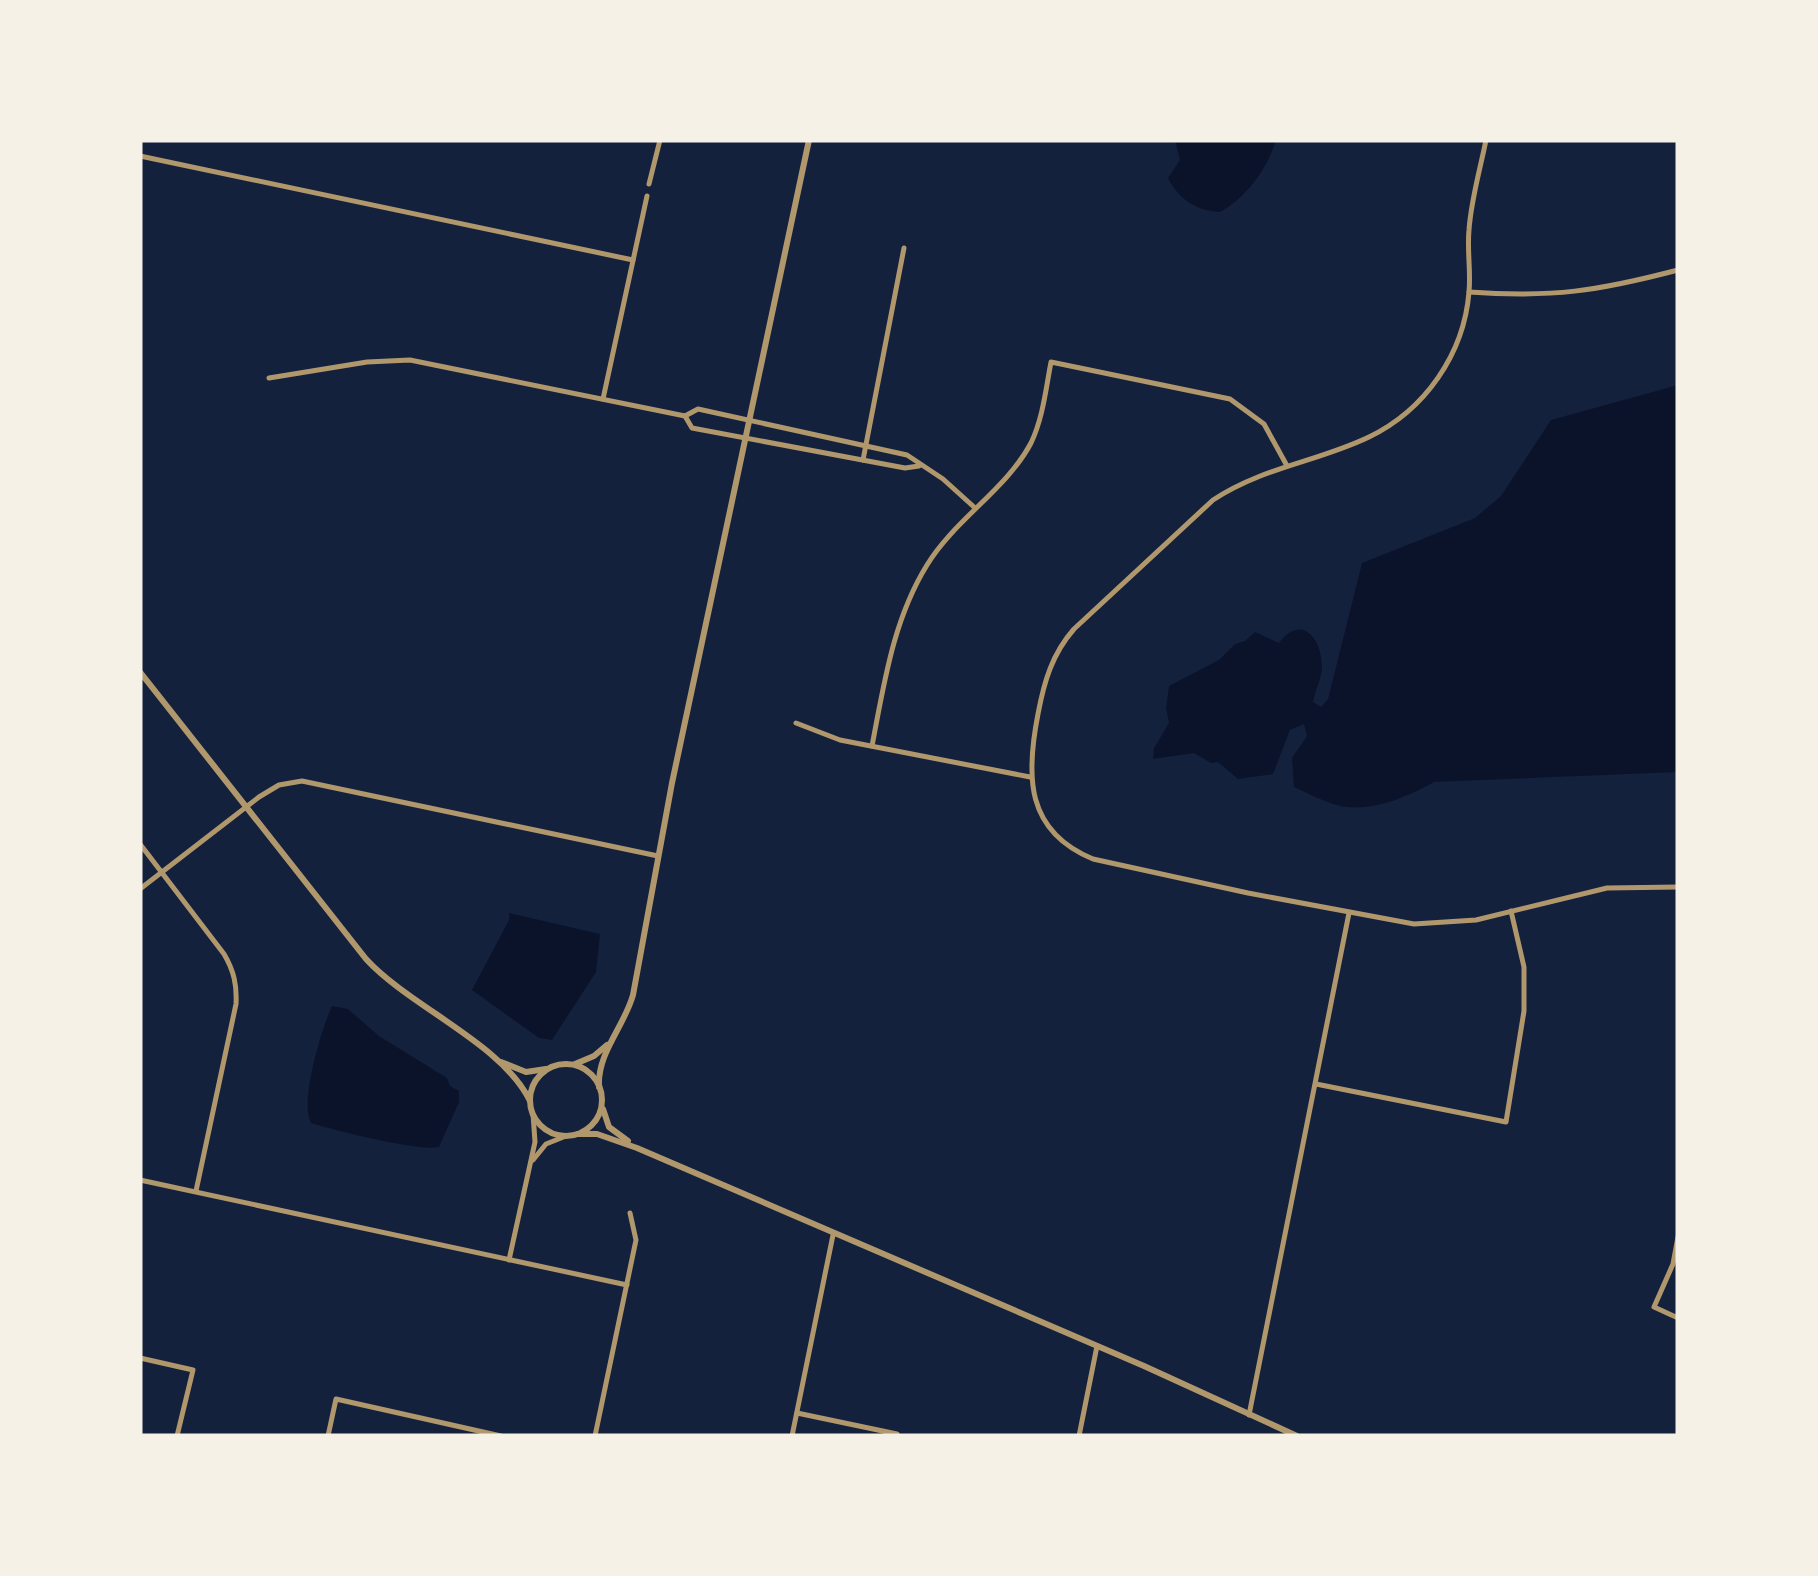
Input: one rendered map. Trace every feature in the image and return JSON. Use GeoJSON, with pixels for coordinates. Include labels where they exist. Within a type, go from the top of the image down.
{"type":"FeatureCollection","features":[{"type":"Feature","properties":{"kind":"street"},"geometry":{"type":"LineString","coordinates":[[650,184],[660,140]]}},
{"type":"Feature","properties":{"kind":"street"},"geometry":{"type":"LineString","coordinates":[[637,1148],[609,1126],[599,1087],[601,1062],[634,995],[658,856],[809,140]]}},
{"type":"Feature","properties":{"kind":"street"},"geometry":{"type":"LineString","coordinates":[[1486,140],[1469,223],[1469,292],[1455,348],[1445,368],[1415,406],[1368,438],[1286,464],[1236,485],[1202,509],[1065,639],[1046,679],[1032,744],[1030,777],[1046,822],[1082,854],[1116,865],[1349,913],[1426,924],[1476,920],[1608,888],[1678,887]]}},
{"type":"Feature","properties":{"kind":"street"},"geometry":{"type":"LineString","coordinates":[[140,156],[633,260]]}},
{"type":"Feature","properties":{"kind":"street"},"geometry":{"type":"LineString","coordinates":[[603,399],[647,196]]}},
{"type":"Feature","properties":{"kind":"street"},"geometry":{"type":"LineString","coordinates":[[863,460],[904,248]]}},
{"type":"Feature","properties":{"kind":"street"},"geometry":{"type":"LineString","coordinates":[[1469,292],[1570,294],[1678,270]]}},
{"type":"Feature","properties":{"kind":"street"},"geometry":{"type":"LineString","coordinates":[[269,378],[367,362],[410,360],[685,416],[698,409],[906,455],[943,478],[974,507]]}},
{"type":"Feature","properties":{"kind":"street"},"geometry":{"type":"LineString","coordinates":[[872,746],[892,649],[906,606],[933,555],[974,507],[1012,471],[1032,440],[1051,362],[1230,399],[1264,424],[1286,464]]}},
{"type":"Feature","properties":{"kind":"street"},"geometry":{"type":"LineString","coordinates":[[685,416],[692,428],[905,468],[919,466]]}},
{"type":"Feature","properties":{"kind":"street"},"geometry":{"type":"LineString","coordinates":[[140,672],[374,968],[496,1060],[519,1082],[530,1101],[536,1136],[509,1260]]}},
{"type":"Feature","properties":{"kind":"street"},"geometry":{"type":"LineString","coordinates":[[796,723],[872,746],[1030,777]]}},
{"type":"Feature","properties":{"kind":"street"},"geometry":{"type":"LineString","coordinates":[[140,889],[279,785],[309,781],[658,856]]}},
{"type":"Feature","properties":{"kind":"street"},"geometry":{"type":"LineString","coordinates":[[140,844],[224,954],[233,969],[236,986],[236,1004],[196,1192]]}},
{"type":"Feature","properties":{"kind":"street"},"geometry":{"type":"LineString","coordinates":[[1315,1084],[1506,1122],[1524,1010],[1524,967],[1512,911]]}},
{"type":"Feature","properties":{"kind":"street"},"geometry":{"type":"LineString","coordinates":[[1250,1415],[1349,913]]}},
{"type":"Feature","properties":{"kind":"street"},"geometry":{"type":"LineString","coordinates":[[496,1060],[526,1072],[590,1059],[612,1041]]}},
{"type":"Feature","properties":{"kind":"street"},"geometry":{"type":"LineString","coordinates":[[567,1064],[584,1070],[599,1087]]}},
{"type":"Feature","properties":{"kind":"street"},"geometry":{"type":"LineString","coordinates":[[530,1101],[536,1080],[550,1068]]}},
{"type":"Feature","properties":{"kind":"street"},"geometry":{"type":"LineString","coordinates":[[578,1134],[592,1124],[602,1104]]}},
{"type":"Feature","properties":{"kind":"street"},"geometry":{"type":"LineString","coordinates":[[533,1114],[548,1131],[566,1136]]}},
{"type":"Feature","properties":{"kind":"street"},"geometry":{"type":"LineString","coordinates":[[531,1162],[546,1144],[578,1134],[597,1134],[637,1148],[1297,1436]]}},
{"type":"Feature","properties":{"kind":"street"},"geometry":{"type":"LineString","coordinates":[[140,1180],[627,1286]]}},
{"type":"Feature","properties":{"kind":"street"},"geometry":{"type":"LineString","coordinates":[[595,1436],[636,1240],[630,1214]]}},
{"type":"Feature","properties":{"kind":"street"},"geometry":{"type":"LineString","coordinates":[[792,1436],[833,1234]]}},
{"type":"Feature","properties":{"kind":"street"},"geometry":{"type":"LineString","coordinates":[[1678,1237],[1673,1264],[1654,1307],[1678,1318]]}},
{"type":"Feature","properties":{"kind":"street"},"geometry":{"type":"LineString","coordinates":[[1079,1436],[1097,1346]]}},
{"type":"Feature","properties":{"kind":"street"},"geometry":{"type":"LineString","coordinates":[[140,1358],[193,1370],[177,1436]]}},
{"type":"Feature","properties":{"kind":"street"},"geometry":{"type":"LineString","coordinates":[[328,1436],[336,1399],[501,1436]]}},
{"type":"Feature","properties":{"kind":"street"},"geometry":{"type":"LineString","coordinates":[[797,1413],[897,1434]]}},
{"type":"Feature","properties":{"kind":"water"},"geometry":{"type":"Polygon","coordinates":[[[1175,140],[1276,140],[1255,181],[1220,212],[1189,202],[1172,185],[1168,178],[1180,160],[1175,140]]]}},
{"type":"Feature","properties":{"kind":"water"},"geometry":{"type":"Polygon","coordinates":[[[1678,385],[1678,772],[1434,782],[1392,801],[1348,807],[1294,787],[1292,758],[1307,736],[1304,724],[1290,730],[1273,774],[1238,779],[1218,762],[1211,763],[1194,753],[1153,759],[1154,748],[1169,723],[1169,686],[1219,660],[1255,632],[1279,643],[1296,630],[1310,634],[1321,658],[1313,702],[1321,707],[1328,699],[1362,563],[1475,518],[1501,496],[1551,420],[1678,385]]]}},
{"type":"Feature","properties":{"kind":"water"},"geometry":{"type":"Polygon","coordinates":[[[509,913],[600,934],[596,972],[552,1040],[539,1038],[472,990],[509,920],[509,913]]]}},
{"type":"Feature","properties":{"kind":"water"},"geometry":{"type":"Polygon","coordinates":[[[332,1006],[348,1009],[379,1036],[447,1078],[450,1086],[459,1091],[459,1102],[439,1147],[397,1143],[311,1123],[310,1083],[332,1006]]]}}]}
